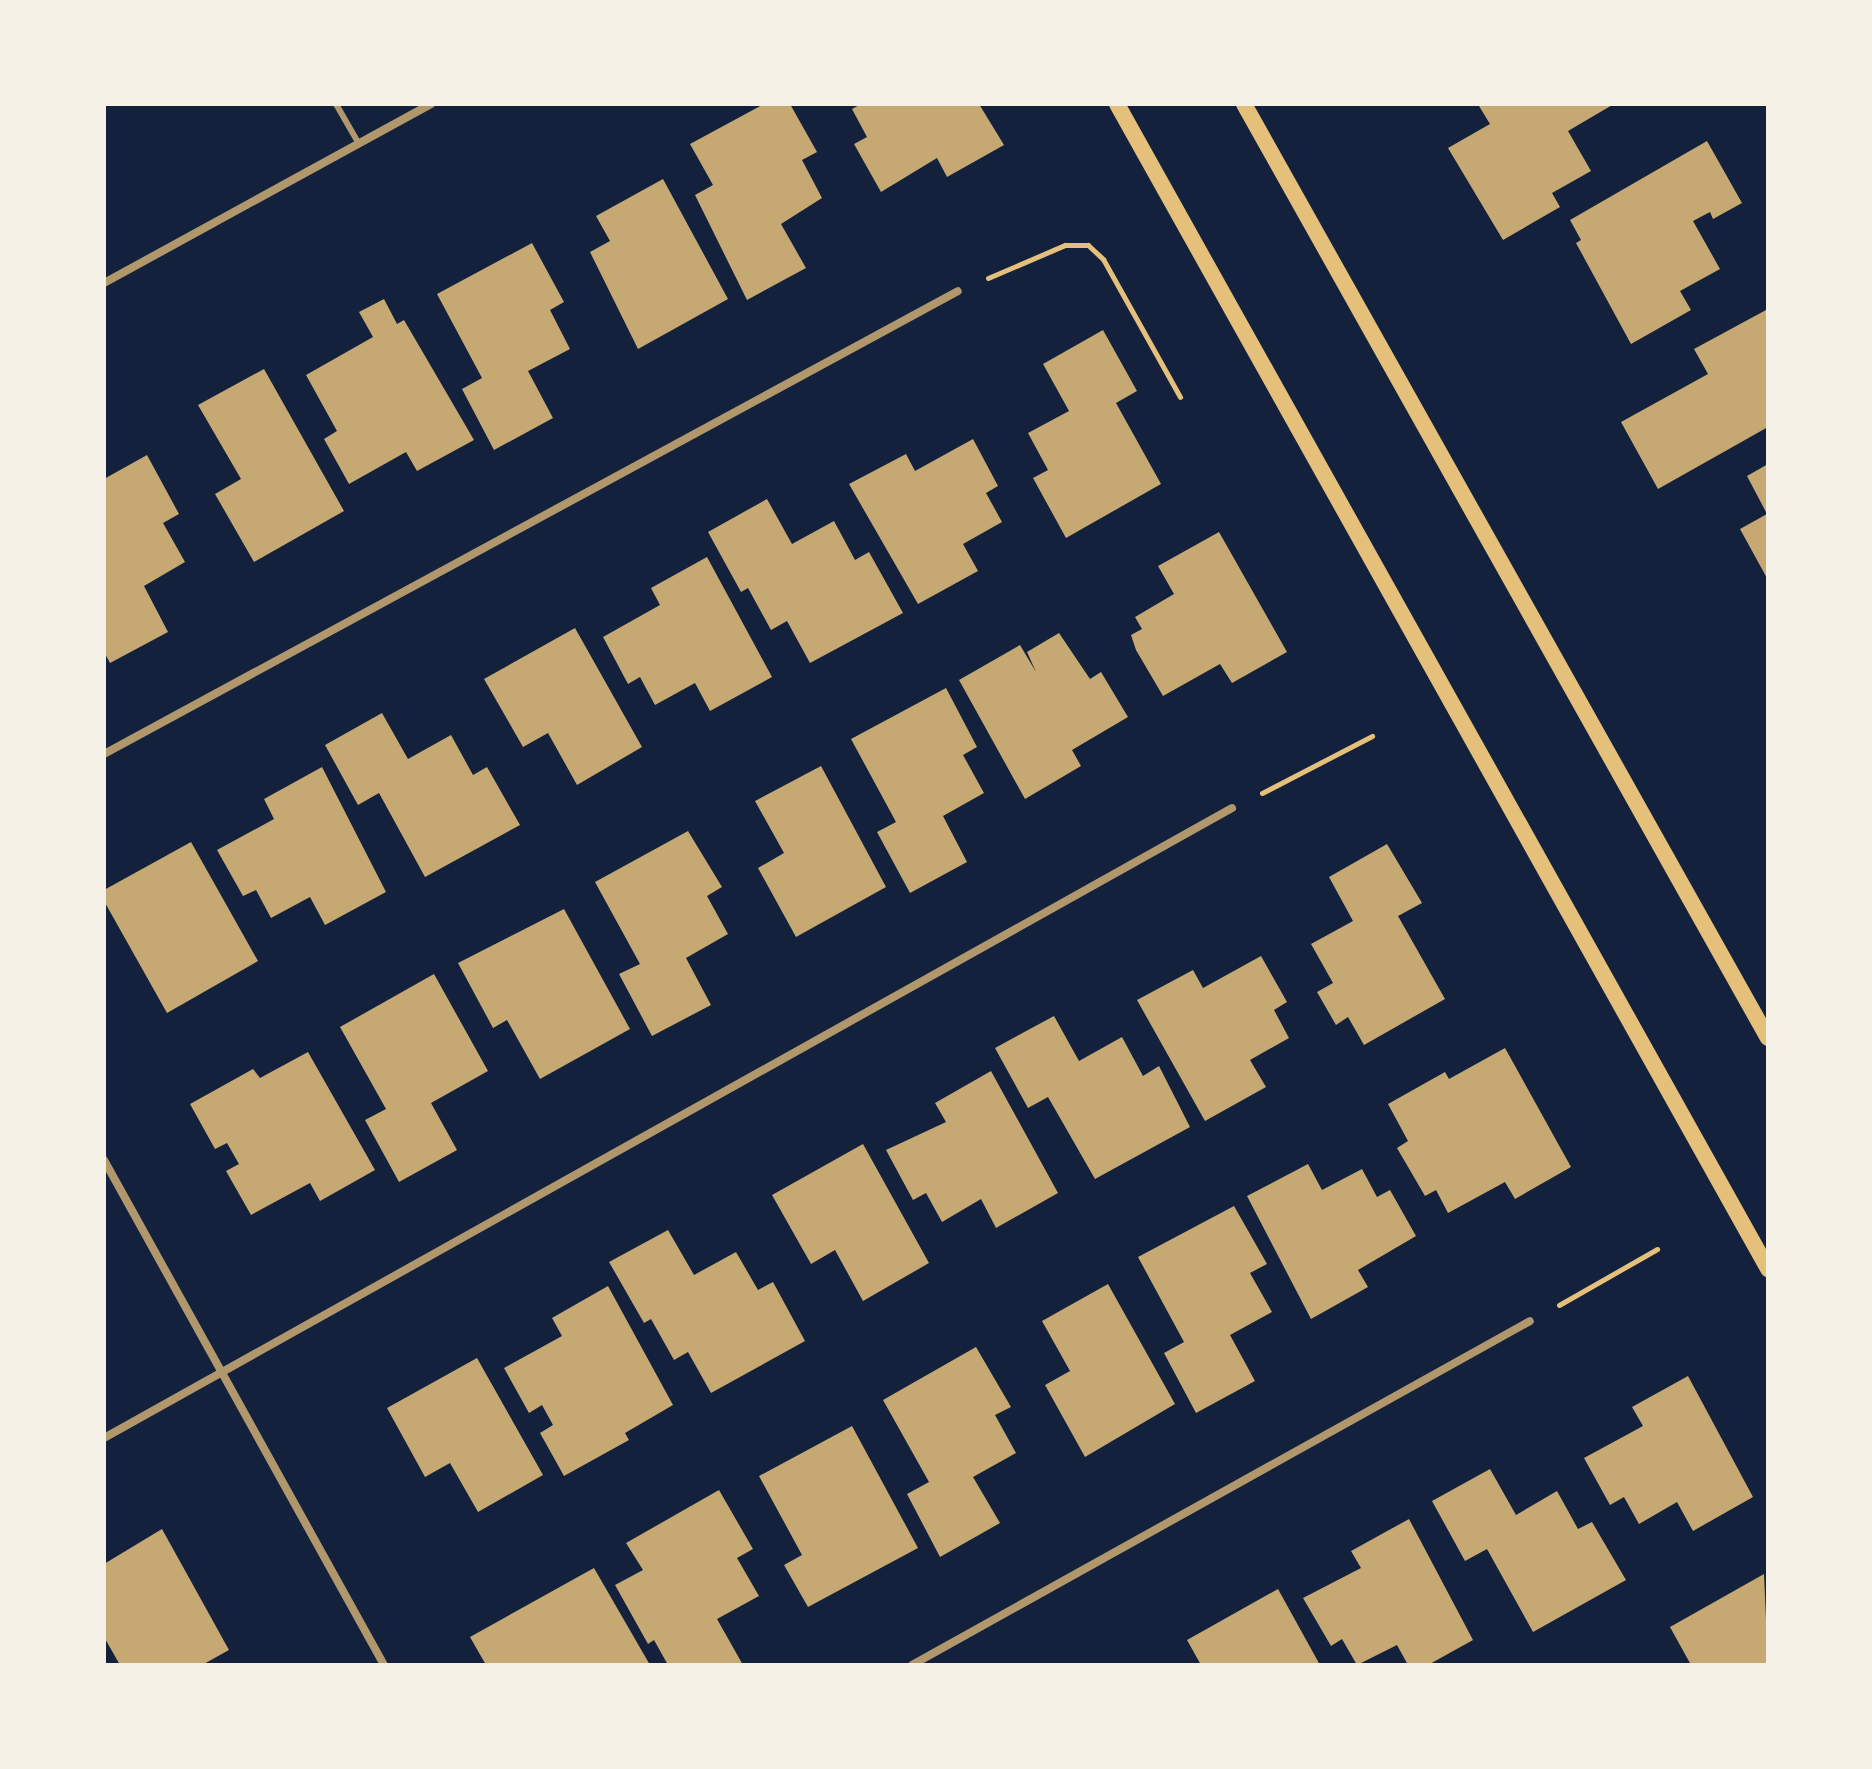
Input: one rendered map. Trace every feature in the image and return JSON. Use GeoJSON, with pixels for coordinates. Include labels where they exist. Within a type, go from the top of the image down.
{"type":"FeatureCollection","features":[{"type":"Feature","properties":{"kind":"main road"},"geometry":{"type":"LineString","coordinates":[[1117,104],[1768,1269]]}},
{"type":"Feature","properties":{"kind":"main road"},"geometry":{"type":"LineString","coordinates":[[1244,104],[1768,1038]]}},
{"type":"Feature","properties":{"kind":"street"},"geometry":{"type":"LineString","coordinates":[[104,283],[431,104]]}},
{"type":"Feature","properties":{"kind":"street"},"geometry":{"type":"LineString","coordinates":[[104,754],[958,291]]}},
{"type":"Feature","properties":{"kind":"street"},"geometry":{"type":"LineString","coordinates":[[104,1438],[1232,808]]}},
{"type":"Feature","properties":{"kind":"street"},"geometry":{"type":"LineString","coordinates":[[104,1160],[384,1665]]}},
{"type":"Feature","properties":{"kind":"street"},"geometry":{"type":"LineString","coordinates":[[912,1665],[1530,1321]]}},
{"type":"Feature","properties":{"kind":"lane"},"geometry":{"type":"LineString","coordinates":[[336,104],[359,144]]}},
{"type":"Feature","properties":{"kind":"path"},"geometry":{"type":"LineString","coordinates":[[958,291],[1065,245],[1088,245],[1103,259],[1180,397]]}},
{"type":"Feature","properties":{"kind":"path"},"geometry":{"type":"LineString","coordinates":[[1232,808],[1372,736]]}},
{"type":"Feature","properties":{"kind":"path"},"geometry":{"type":"LineString","coordinates":[[1530,1321],[1657,1249]]}},
{"type":"Feature","properties":{"kind":"building"},"geometry":{"type":"Polygon","coordinates":[[[764,104],[790,104],[817,152],[802,160],[822,198],[781,224],[806,268],[747,300],[695,195],[713,185],[690,144],[764,104]]]}},
{"type":"Feature","properties":{"kind":"building"},"geometry":{"type":"Polygon","coordinates":[[[861,104],[979,104],[1004,145],[947,177],[937,158],[881,192],[854,144],[867,137],[852,109],[861,104]]]}},
{"type":"Feature","properties":{"kind":"building"},"geometry":{"type":"Polygon","coordinates":[[[1614,104],[1568,131],[1591,171],[1552,193],[1560,207],[1503,240],[1448,148],[1490,124],[1479,106],[1614,104]]]}},
{"type":"Feature","properties":{"kind":"building"},"geometry":{"type":"Polygon","coordinates":[[[1707,141],[1742,203],[1713,219],[1710,212],[1693,221],[1720,269],[1680,291],[1691,310],[1631,344],[1576,243],[1581,240],[1570,220],[1707,141]]]}},
{"type":"Feature","properties":{"kind":"building"},"geometry":{"type":"Polygon","coordinates":[[[663,179],[728,299],[638,349],[590,252],[610,241],[596,216],[663,179]]]}},
{"type":"Feature","properties":{"kind":"building"},"geometry":{"type":"Polygon","coordinates":[[[532,243],[564,302],[550,310],[570,349],[528,371],[553,418],[494,450],[462,389],[482,378],[437,294],[532,243]]]}},
{"type":"Feature","properties":{"kind":"building"},"geometry":{"type":"Polygon","coordinates":[[[384,299],[397,324],[404,320],[474,440],[417,471],[406,452],[349,484],[324,439],[337,431],[306,375],[373,337],[359,312],[384,299]]]}},
{"type":"Feature","properties":{"kind":"building"},"geometry":{"type":"Polygon","coordinates":[[[1766,310],[1768,427],[1658,489],[1621,422],[1708,374],[1694,349],[1766,310]]]}},
{"type":"Feature","properties":{"kind":"building"},"geometry":{"type":"Polygon","coordinates":[[[1103,330],[1137,391],[1116,403],[1161,484],[1066,538],[1033,478],[1048,470],[1028,433],[1069,411],[1043,364],[1103,330]]]}},
{"type":"Feature","properties":{"kind":"building"},"geometry":{"type":"Polygon","coordinates":[[[264,369],[344,511],[254,562],[215,494],[241,479],[198,405],[264,369]]]}},
{"type":"Feature","properties":{"kind":"building"},"geometry":{"type":"Polygon","coordinates":[[[973,439],[998,486],[986,493],[1002,522],[963,544],[978,571],[918,604],[849,484],[906,454],[915,471],[973,439]]]}},
{"type":"Feature","properties":{"kind":"building"},"geometry":{"type":"Polygon","coordinates":[[[147,455],[179,514],[163,523],[185,562],[144,586],[168,632],[110,663],[104,652],[104,479],[147,455]]]}},
{"type":"Feature","properties":{"kind":"building"},"geometry":{"type":"Polygon","coordinates":[[[1768,464],[1768,580],[1740,529],[1767,514],[1747,476],[1768,464]]]}},
{"type":"Feature","properties":{"kind":"building"},"geometry":{"type":"Polygon","coordinates":[[[767,499],[792,544],[834,521],[855,560],[869,552],[903,613],[810,663],[787,621],[771,630],[748,588],[741,592],[708,532],[767,499]]]}},
{"type":"Feature","properties":{"kind":"building"},"geometry":{"type":"Polygon","coordinates":[[[1219,532],[1287,652],[1232,683],[1220,664],[1163,696],[1136,650],[1131,635],[1142,629],[1135,617],[1174,594],[1158,566],[1219,532]]]}},
{"type":"Feature","properties":{"kind":"building"},"geometry":{"type":"Polygon","coordinates":[[[707,557],[772,677],[710,711],[695,683],[655,705],[640,677],[628,684],[603,637],[660,605],[651,588],[707,557]]]}},
{"type":"Feature","properties":{"kind":"building"},"geometry":{"type":"Polygon","coordinates":[[[575,628],[642,747],[577,785],[548,733],[523,747],[484,679],[575,628]]]}},
{"type":"Feature","properties":{"kind":"building"},"geometry":{"type":"Polygon","coordinates":[[[1059,633],[1090,679],[1101,672],[1128,717],[1072,750],[1081,766],[1025,799],[959,680],[1020,645],[1036,672],[1027,652],[1059,633]]]}},
{"type":"Feature","properties":{"kind":"building"},"geometry":{"type":"Polygon","coordinates":[[[946,688],[977,747],[963,755],[984,793],[943,816],[967,862],[910,893],[877,832],[896,822],[851,739],[946,688]]]}},
{"type":"Feature","properties":{"kind":"building"},"geometry":{"type":"Polygon","coordinates":[[[382,713],[408,759],[451,735],[473,775],[487,767],[520,825],[425,877],[379,793],[358,805],[325,745],[382,713]]]}},
{"type":"Feature","properties":{"kind":"building"},"geometry":{"type":"Polygon","coordinates":[[[821,766],[886,887],[796,937],[758,868],[784,853],[755,801],[821,766]]]}},
{"type":"Feature","properties":{"kind":"building"},"geometry":{"type":"Polygon","coordinates":[[[322,767],[386,892],[325,925],[310,897],[271,918],[256,890],[243,896],[217,850],[274,819],[264,799],[322,767]]]}},
{"type":"Feature","properties":{"kind":"building"},"geometry":{"type":"Polygon","coordinates":[[[688,831],[722,887],[707,896],[728,934],[686,958],[711,1005],[652,1036],[619,974],[640,964],[595,882],[688,831]]]}},
{"type":"Feature","properties":{"kind":"building"},"geometry":{"type":"Polygon","coordinates":[[[191,842],[258,961],[167,1013],[104,901],[104,890],[191,842]]]}},
{"type":"Feature","properties":{"kind":"building"},"geometry":{"type":"Polygon","coordinates":[[[1387,844],[1422,903],[1398,916],[1445,999],[1364,1045],[1348,1017],[1336,1025],[1317,992],[1333,983],[1311,944],[1353,921],[1329,877],[1387,844]]]}},
{"type":"Feature","properties":{"kind":"building"},"geometry":{"type":"Polygon","coordinates":[[[564,909],[630,1029],[540,1079],[507,1020],[493,1028],[458,963],[564,909]]]}},
{"type":"Feature","properties":{"kind":"building"},"geometry":{"type":"Polygon","coordinates":[[[1261,956],[1287,1002],[1274,1010],[1289,1038],[1250,1060],[1266,1087],[1205,1121],[1137,1000],[1193,970],[1203,988],[1261,956]]]}},
{"type":"Feature","properties":{"kind":"building"},"geometry":{"type":"Polygon","coordinates":[[[434,974],[488,1071],[431,1103],[457,1150],[399,1182],[365,1120],[386,1109],[340,1027],[434,974]]]}},
{"type":"Feature","properties":{"kind":"building"},"geometry":{"type":"Polygon","coordinates":[[[1054,1016],[1079,1061],[1122,1037],[1143,1076],[1159,1066],[1190,1127],[1095,1179],[1048,1097],[1028,1108],[995,1048],[1054,1016]]]}},
{"type":"Feature","properties":{"kind":"building"},"geometry":{"type":"Polygon","coordinates":[[[1505,1048],[1571,1167],[1515,1199],[1505,1182],[1448,1213],[1436,1190],[1425,1196],[1397,1148],[1408,1141],[1388,1104],[1445,1072],[1449,1079],[1505,1048]]]}},
{"type":"Feature","properties":{"kind":"building"},"geometry":{"type":"Polygon","coordinates":[[[308,1052],[375,1170],[320,1201],[310,1183],[251,1215],[226,1171],[239,1164],[227,1143],[215,1149],[190,1104],[253,1069],[260,1078],[308,1052]]]}},
{"type":"Feature","properties":{"kind":"building"},"geometry":{"type":"Polygon","coordinates":[[[991,1071],[1058,1193],[996,1228],[981,1199],[942,1222],[926,1193],[913,1200],[886,1150],[946,1122],[935,1103],[991,1071]]]}},
{"type":"Feature","properties":{"kind":"building"},"geometry":{"type":"Polygon","coordinates":[[[863,1144],[929,1263],[863,1301],[835,1250],[811,1264],[772,1195],[863,1144]]]}},
{"type":"Feature","properties":{"kind":"building"},"geometry":{"type":"Polygon","coordinates":[[[1308,1164],[1322,1190],[1362,1169],[1377,1197],[1390,1190],[1416,1236],[1358,1270],[1368,1287],[1311,1319],[1247,1196],[1308,1164]]]}},
{"type":"Feature","properties":{"kind":"building"},"geometry":{"type":"Polygon","coordinates":[[[1234,1206],[1267,1264],[1250,1273],[1272,1312],[1230,1335],[1255,1381],[1196,1413],[1164,1353],[1184,1342],[1138,1257],[1234,1206]]]}},
{"type":"Feature","properties":{"kind":"building"},"geometry":{"type":"Polygon","coordinates":[[[668,1230],[694,1275],[736,1252],[758,1290],[773,1282],[805,1341],[711,1393],[688,1352],[674,1360],[651,1319],[644,1323],[609,1262],[668,1230]]]}},
{"type":"Feature","properties":{"kind":"building"},"geometry":{"type":"Polygon","coordinates":[[[1108,1284],[1175,1404],[1085,1457],[1045,1385],[1070,1371],[1042,1321],[1108,1284]]]}},
{"type":"Feature","properties":{"kind":"building"},"geometry":{"type":"Polygon","coordinates":[[[608,1286],[673,1405],[625,1433],[629,1440],[564,1476],[540,1433],[553,1425],[542,1405],[529,1413],[504,1368],[562,1336],[552,1318],[608,1286]]]}},
{"type":"Feature","properties":{"kind":"building"},"geometry":{"type":"Polygon","coordinates":[[[976,1347],[1011,1407],[995,1415],[1016,1453],[973,1477],[1000,1523],[940,1557],[907,1494],[929,1482],[883,1400],[976,1347]]]}},
{"type":"Feature","properties":{"kind":"building"},"geometry":{"type":"Polygon","coordinates":[[[477,1358],[543,1475],[478,1512],[450,1463],[425,1477],[387,1408],[477,1358]]]}},
{"type":"Feature","properties":{"kind":"building"},"geometry":{"type":"Polygon","coordinates":[[[1688,1376],[1753,1497],[1693,1531],[1677,1502],[1639,1524],[1624,1497],[1610,1505],[1584,1458],[1643,1426],[1632,1407],[1688,1376]]]}},
{"type":"Feature","properties":{"kind":"building"},"geometry":{"type":"Polygon","coordinates":[[[852,1426],[918,1548],[808,1607],[784,1565],[802,1555],[759,1476],[852,1426]]]}},
{"type":"Feature","properties":{"kind":"building"},"geometry":{"type":"Polygon","coordinates":[[[1490,1469],[1516,1515],[1557,1491],[1578,1529],[1592,1522],[1626,1580],[1533,1632],[1487,1549],[1465,1561],[1432,1501],[1490,1469]]]}},
{"type":"Feature","properties":{"kind":"building"},"geometry":{"type":"Polygon","coordinates":[[[719,1490],[753,1549],[737,1558],[759,1596],[717,1619],[743,1665],[668,1665],[654,1640],[648,1644],[615,1585],[643,1570],[626,1543],[719,1490]]]}},
{"type":"Feature","properties":{"kind":"building"},"geometry":{"type":"Polygon","coordinates":[[[1409,1519],[1473,1640],[1428,1665],[1408,1665],[1397,1645],[1357,1665],[1342,1639],[1331,1646],[1303,1598],[1361,1568],[1351,1551],[1409,1519]]]}},
{"type":"Feature","properties":{"kind":"building"},"geometry":{"type":"Polygon","coordinates":[[[162,1529],[229,1650],[202,1665],[120,1665],[104,1637],[104,1564],[162,1529]]]}},
{"type":"Feature","properties":{"kind":"building"},"geometry":{"type":"Polygon","coordinates":[[[594,1568],[650,1665],[486,1665],[470,1637],[594,1568]]]}},
{"type":"Feature","properties":{"kind":"building"},"geometry":{"type":"Polygon","coordinates":[[[1764,1574],[1768,1665],[1691,1665],[1670,1627],[1764,1574]]]}},
{"type":"Feature","properties":{"kind":"building"},"geometry":{"type":"Polygon","coordinates":[[[1278,1589],[1320,1665],[1201,1665],[1187,1640],[1278,1589]]]}}]}
